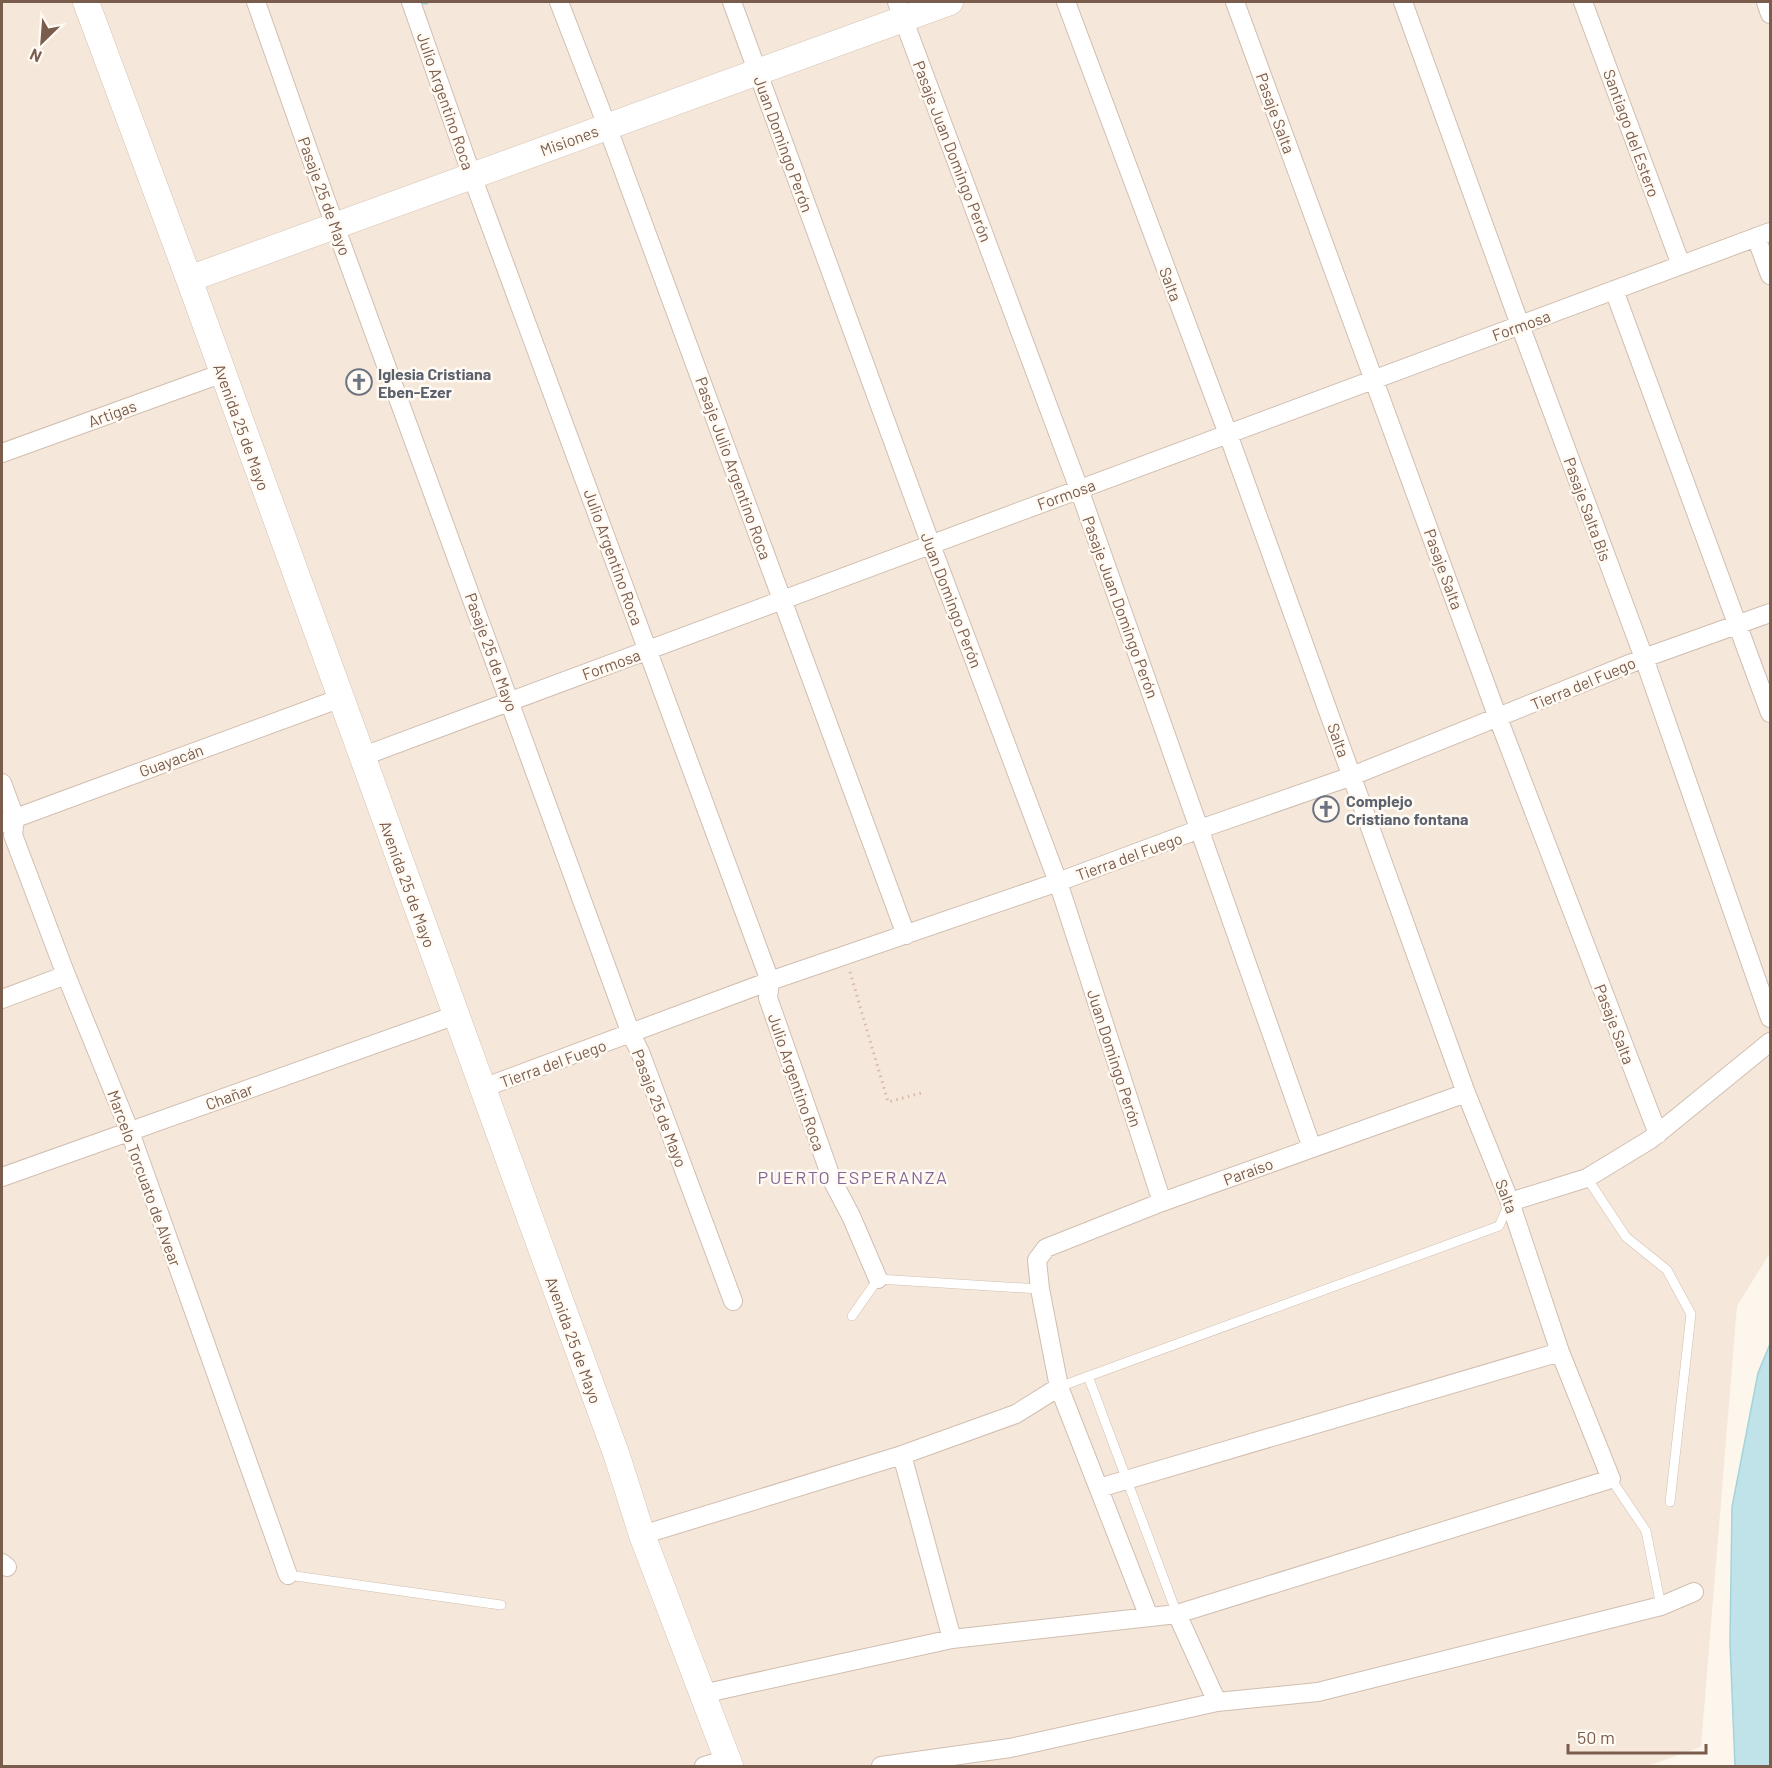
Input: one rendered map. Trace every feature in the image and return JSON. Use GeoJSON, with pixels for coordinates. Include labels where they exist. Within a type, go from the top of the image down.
{"type":"FeatureCollection","features":[{"type":"Feature","properties":{"kind":"main road","name":"Avenida 25 de Mayo"},"geometry":{"type":"LineString","coordinates":[[86,2],[189,279],[616,1456],[642,1535],[702,1694],[720,1764]]}},
{"type":"Feature","properties":{"kind":"main road","name":"Misiones"},"geometry":{"type":"LineString","coordinates":[[189,279],[757,72],[900,10],[950,2]]}},
{"type":"Feature","properties":{"kind":"street","name":"Pasaje 25 de Mayo"},"geometry":{"type":"LineString","coordinates":[[256,2],[335,226],[631,1034],[733,1301]]}},
{"type":"Feature","properties":{"kind":"street","name":"Julio Argentino Roca"},"geometry":{"type":"LineString","coordinates":[[411,2],[472,176],[771,981],[768,998],[832,1180],[878,1279]]}},
{"type":"Feature","properties":{"kind":"street","name":"Pasaje Julio Argentino Roca"},"geometry":{"type":"LineString","coordinates":[[559,2],[608,126],[906,935]]}},
{"type":"Feature","properties":{"kind":"street","name":"Juan Domingo Perón"},"geometry":{"type":"LineString","coordinates":[[732,2],[931,545],[1058,882],[1162,1202]]}},
{"type":"Feature","properties":{"kind":"street","name":"Salta"},"geometry":{"type":"LineString","coordinates":[[1066,2],[1228,434],[1466,1093],[1510,1202],[1560,1352],[1611,1479]]}},
{"type":"Feature","properties":{"kind":"street","name":"Pasaje Salta"},"geometry":{"type":"LineString","coordinates":[[1235,2],[1498,718],[1658,1134]]}},
{"type":"Feature","properties":{"kind":"street","name":"Pasaje Salta Bis"},"geometry":{"type":"LineString","coordinates":[[1403,2],[1644,658],[1770,1018]]}},
{"type":"Feature","properties":{"kind":"street","name":"Santiago del Estero"},"geometry":{"type":"LineString","coordinates":[[1583,2],[1681,265]]}},
{"type":"Feature","properties":{"kind":"street"},"geometry":{"type":"LineString","coordinates":[[1766,2],[1770,14]]}},
{"type":"Feature","properties":{"kind":"street","name":"Pasaje Juan Domingo Perón"},"geometry":{"type":"LineString","coordinates":[[900,10],[1079,489],[1312,1148]]}},
{"type":"Feature","properties":{"kind":"street","name":"Formosa"},"geometry":{"type":"LineString","coordinates":[[361,757],[1763,234]]}},
{"type":"Feature","properties":{"kind":"street"},"geometry":{"type":"LineString","coordinates":[[1763,234],[1770,275]]}},
{"type":"Feature","properties":{"kind":"street"},"geometry":{"type":"LineString","coordinates":[[1614,290],[1770,713]]}},
{"type":"Feature","properties":{"kind":"street","name":"Artigas"},"geometry":{"type":"LineString","coordinates":[[2,453],[223,373]]}},
{"type":"Feature","properties":{"kind":"street","name":"Tierra del Fuego"},"geometry":{"type":"LineString","coordinates":[[483,1088],[771,981],[1058,882],[1352,776],[1644,658],[1770,613]]}},
{"type":"Feature","properties":{"kind":"street","name":"Guayacán"},"geometry":{"type":"LineString","coordinates":[[8,820],[341,698]]}},
{"type":"Feature","properties":{"kind":"street","name":"Marcelo Torcuato de Alvear"},"geometry":{"type":"LineString","coordinates":[[2,783],[13,835],[66,975],[130,1132],[288,1575]]}},
{"type":"Feature","properties":{"kind":"street"},"geometry":{"type":"LineString","coordinates":[[2,999],[66,975]]}},
{"type":"Feature","properties":{"kind":"street","name":"Chañar"},"geometry":{"type":"LineString","coordinates":[[2,1177],[456,1015]]}},
{"type":"Feature","properties":{"kind":"street"},"geometry":{"type":"LineString","coordinates":[[1510,1202],[1587,1178],[1658,1134],[1770,1042]]}},
{"type":"Feature","properties":{"kind":"street","name":"Paraíso"},"geometry":{"type":"LineString","coordinates":[[1040,1289],[1037,1260],[1046,1248],[1162,1202],[1466,1093]]}},
{"type":"Feature","properties":{"kind":"street"},"geometry":{"type":"LineString","coordinates":[[1040,1289],[1059,1387],[1149,1617]]}},
{"type":"Feature","properties":{"kind":"street"},"geometry":{"type":"LineString","coordinates":[[1099,1488],[1560,1352]]}},
{"type":"Feature","properties":{"kind":"street"},"geometry":{"type":"LineString","coordinates":[[642,1535],[902,1455],[1016,1414],[1059,1387]]}},
{"type":"Feature","properties":{"kind":"street"},"geometry":{"type":"LineString","coordinates":[[902,1455],[952,1639]]}},
{"type":"Feature","properties":{"kind":"street"},"geometry":{"type":"LineString","coordinates":[[702,1694],[952,1639],[1177,1614],[1611,1479]]}},
{"type":"Feature","properties":{"kind":"street"},"geometry":{"type":"LineString","coordinates":[[881,1767],[1010,1748],[1217,1702],[1318,1692],[1661,1606],[1694,1592]]}},
{"type":"Feature","properties":{"kind":"street"},"geometry":{"type":"LineString","coordinates":[[1177,1614],[1217,1702]]}},
{"type":"Feature","properties":{"kind":"lane"},"geometry":{"type":"LineString","coordinates":[[1587,1178],[1626,1237],[1667,1270],[1691,1314],[1670,1502]]}},
{"type":"Feature","properties":{"kind":"lane"},"geometry":{"type":"LineString","coordinates":[[1059,1387],[1499,1226],[1510,1202]]}},
{"type":"Feature","properties":{"kind":"lane"},"geometry":{"type":"LineString","coordinates":[[852,1316],[878,1279],[1040,1289]]}},
{"type":"Feature","properties":{"kind":"lane"},"geometry":{"type":"LineString","coordinates":[[1088,1376],[1177,1614]]}},
{"type":"Feature","properties":{"kind":"lane"},"geometry":{"type":"LineString","coordinates":[[1611,1479],[1646,1531],[1661,1606]]}},
{"type":"Feature","properties":{"kind":"lane"},"geometry":{"type":"LineString","coordinates":[[288,1575],[501,1605]]}},
{"type":"Feature","properties":{"kind":"path"},"geometry":{"type":"LineString","coordinates":[[845,956],[888,1101],[925,1092]]}},
{"type":"Feature","properties":{"kind":"shaded area"},"geometry":{"type":"Polygon","coordinates":[[[2,2],[1770,2],[1770,1253],[1737,1306],[1701,1747],[1648,1766],[2,1766],[2,2]]]}},
{"type":"Feature","properties":{"kind":"water"},"geometry":{"type":"Polygon","coordinates":[[[1770,1344],[1770,1766],[1735,1766],[1730,1643],[1732,1507],[1758,1373],[1770,1344]]]}},
{"type":"Feature","properties":{"kind":"place","name":"Iglesia Cristiana Eben-Ezer"},"geometry":{"type":"Point","coordinates":[359,382]}},
{"type":"Feature","properties":{"kind":"place","name":"Complejo Cristiano fontana"},"geometry":{"type":"Point","coordinates":[1326,809]}},
{"type":"Feature","properties":{"kind":"district","name":"PUERTO ESPERANZA"},"geometry":{"type":"Point","coordinates":[853,1177]}}]}
